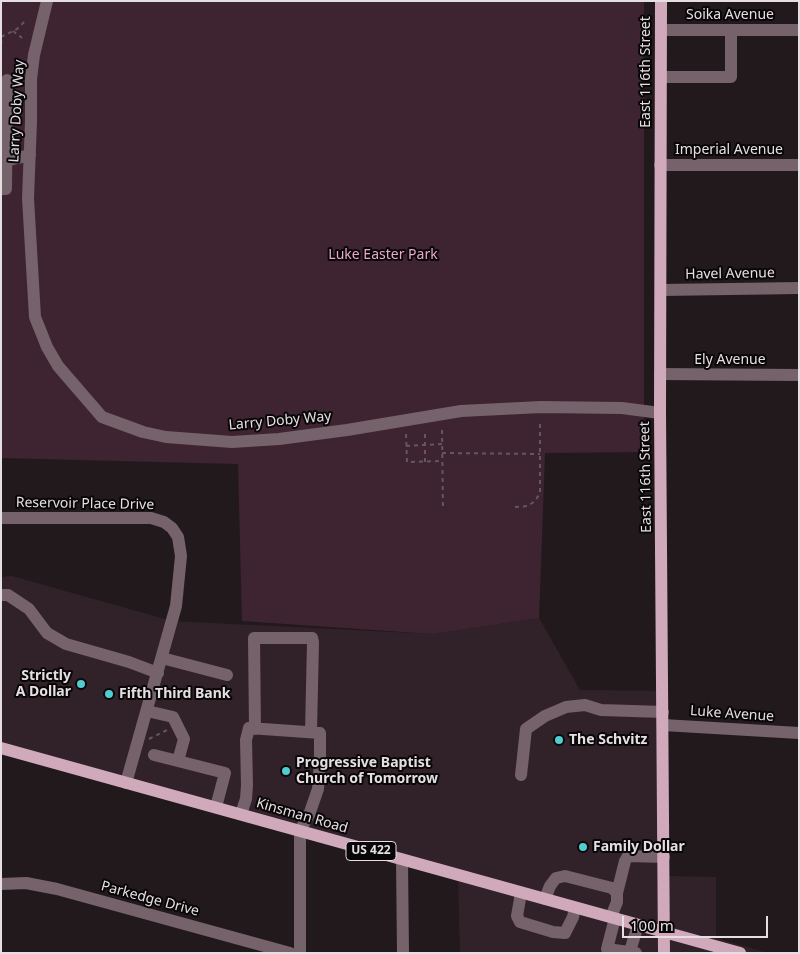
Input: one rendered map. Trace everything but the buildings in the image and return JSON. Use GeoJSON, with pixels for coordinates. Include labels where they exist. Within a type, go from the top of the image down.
{"type":"FeatureCollection","features":[{"type":"Feature","properties":{"kind":"main road","name":"East 116th Street"},"geometry":{"type":"LineString","coordinates":[[661,1],[660,413],[664,953]]}},
{"type":"Feature","properties":{"kind":"main road","name":"Kinsman Road"},"geometry":{"type":"LineString","coordinates":[[1,748],[664,932],[712,949],[740,953]]}},
{"type":"Feature","properties":{"kind":"street","name":"Larry Doby Way"},"geometry":{"type":"LineString","coordinates":[[47,1],[34,55],[31,79],[28,198],[34,317],[47,347],[58,366],[102,416],[118,424],[166,437],[232,442],[279,439],[347,430],[461,410],[541,407],[622,408],[660,413]]}},
{"type":"Feature","properties":{"kind":"street","name":"Soika Avenue"},"geometry":{"type":"LineString","coordinates":[[661,30],[799,30]]}},
{"type":"Feature","properties":{"kind":"street"},"geometry":{"type":"LineString","coordinates":[[661,77],[731,77],[731,30]]}},
{"type":"Feature","properties":{"kind":"street"},"geometry":{"type":"LineString","coordinates":[[1,189],[6,189],[4,162],[7,80]]}},
{"type":"Feature","properties":{"kind":"street"},"geometry":{"type":"LineString","coordinates":[[4,162],[30,156]]}},
{"type":"Feature","properties":{"kind":"street","name":"Imperial Avenue"},"geometry":{"type":"LineString","coordinates":[[660,165],[799,165]]}},
{"type":"Feature","properties":{"kind":"street","name":"Havel Avenue"},"geometry":{"type":"LineString","coordinates":[[661,290],[799,288]]}},
{"type":"Feature","properties":{"kind":"street","name":"Ely Avenue"},"geometry":{"type":"LineString","coordinates":[[660,374],[799,375]]}},
{"type":"Feature","properties":{"kind":"street","name":"Reservoir Place Drive"},"geometry":{"type":"LineString","coordinates":[[1,518],[151,518],[164,522],[172,528],[178,537],[181,556],[176,606],[126,782]]}},
{"type":"Feature","properties":{"kind":"street"},"geometry":{"type":"LineString","coordinates":[[1,595],[8,596],[29,609],[47,633],[66,644],[129,662],[228,675]]}},
{"type":"Feature","properties":{"kind":"street"},"geometry":{"type":"LineString","coordinates":[[255,729],[254,638],[312,638],[314,642],[311,732]]}},
{"type":"Feature","properties":{"kind":"street","name":"Luke Avenue"},"geometry":{"type":"LineString","coordinates":[[521,775],[526,729],[545,716],[566,707],[585,705],[601,710],[799,733]]}},
{"type":"Feature","properties":{"kind":"street"},"geometry":{"type":"LineString","coordinates":[[147,711],[173,717],[184,739],[178,761]]}},
{"type":"Feature","properties":{"kind":"street"},"geometry":{"type":"LineString","coordinates":[[241,814],[248,785],[246,740],[249,728],[320,733],[318,789],[309,816],[300,830],[300,953]]}},
{"type":"Feature","properties":{"kind":"street"},"geometry":{"type":"LineString","coordinates":[[154,755],[225,773],[216,807]]}},
{"type":"Feature","properties":{"kind":"street"},"geometry":{"type":"LineString","coordinates":[[638,925],[633,952],[607,949],[617,894],[628,856],[664,857]]}},
{"type":"Feature","properties":{"kind":"street"},"geometry":{"type":"LineString","coordinates":[[402,860],[403,953]]}},
{"type":"Feature","properties":{"kind":"street"},"geometry":{"type":"LineString","coordinates":[[545,899],[550,886],[556,878],[565,876],[612,888],[617,894]]}},
{"type":"Feature","properties":{"kind":"street","name":"Parkedge Drive"},"geometry":{"type":"LineString","coordinates":[[1,884],[26,883],[57,889],[290,953]]}},
{"type":"Feature","properties":{"kind":"street"},"geometry":{"type":"LineString","coordinates":[[521,893],[517,916],[520,922],[537,928],[565,933],[573,918],[575,908]]}},
{"type":"Feature","properties":{"kind":"path"},"geometry":{"type":"LineString","coordinates":[[1,45],[2,37],[13,31],[25,20]]}},
{"type":"Feature","properties":{"kind":"path"},"geometry":{"type":"LineString","coordinates":[[13,31],[22,38]]}},
{"type":"Feature","properties":{"kind":"path"},"geometry":{"type":"LineString","coordinates":[[515,507],[528,506],[535,501],[540,493],[540,422]]}},
{"type":"Feature","properties":{"kind":"path"},"geometry":{"type":"LineString","coordinates":[[442,430],[443,510]]}},
{"type":"Feature","properties":{"kind":"path"},"geometry":{"type":"LineString","coordinates":[[424,462],[425,432]]}},
{"type":"Feature","properties":{"kind":"path"},"geometry":{"type":"LineString","coordinates":[[406,434],[407,462],[442,461]]}},
{"type":"Feature","properties":{"kind":"path"},"geometry":{"type":"LineString","coordinates":[[406,446],[442,444]]}},
{"type":"Feature","properties":{"kind":"path"},"geometry":{"type":"LineString","coordinates":[[442,453],[540,454]]}},
{"type":"Feature","properties":{"kind":"path"},"geometry":{"type":"LineString","coordinates":[[149,739],[173,727]]}},
{"type":"Feature","properties":{"kind":"shaded area"},"geometry":{"type":"Polygon","coordinates":[[[12,576],[172,621],[433,634],[539,618],[580,690],[663,691],[664,876],[716,877],[716,938],[768,953],[460,953],[458,875],[1,748],[1,577],[12,576]]]}},
{"type":"Feature","properties":{"kind":"green space","name":"Luke Easter Park"},"geometry":{"type":"Polygon","coordinates":[[[1,1],[644,1],[644,452],[545,453],[539,618],[433,634],[242,621],[238,464],[1,458],[1,1]]]}},
{"type":"Feature","properties":{"kind":"place","name":"Strictly A Dollar"},"geometry":{"type":"Point","coordinates":[81,684]}},
{"type":"Feature","properties":{"kind":"place","name":"Fifth Third Bank"},"geometry":{"type":"Point","coordinates":[109,694]}},
{"type":"Feature","properties":{"kind":"place","name":"The Schvitz"},"geometry":{"type":"Point","coordinates":[559,740]}},
{"type":"Feature","properties":{"kind":"place","name":"Progressive Baptist Church of Tomorrow"},"geometry":{"type":"Point","coordinates":[286,771]}},
{"type":"Feature","properties":{"kind":"place","name":"Family Dollar"},"geometry":{"type":"Point","coordinates":[583,847]}}]}
